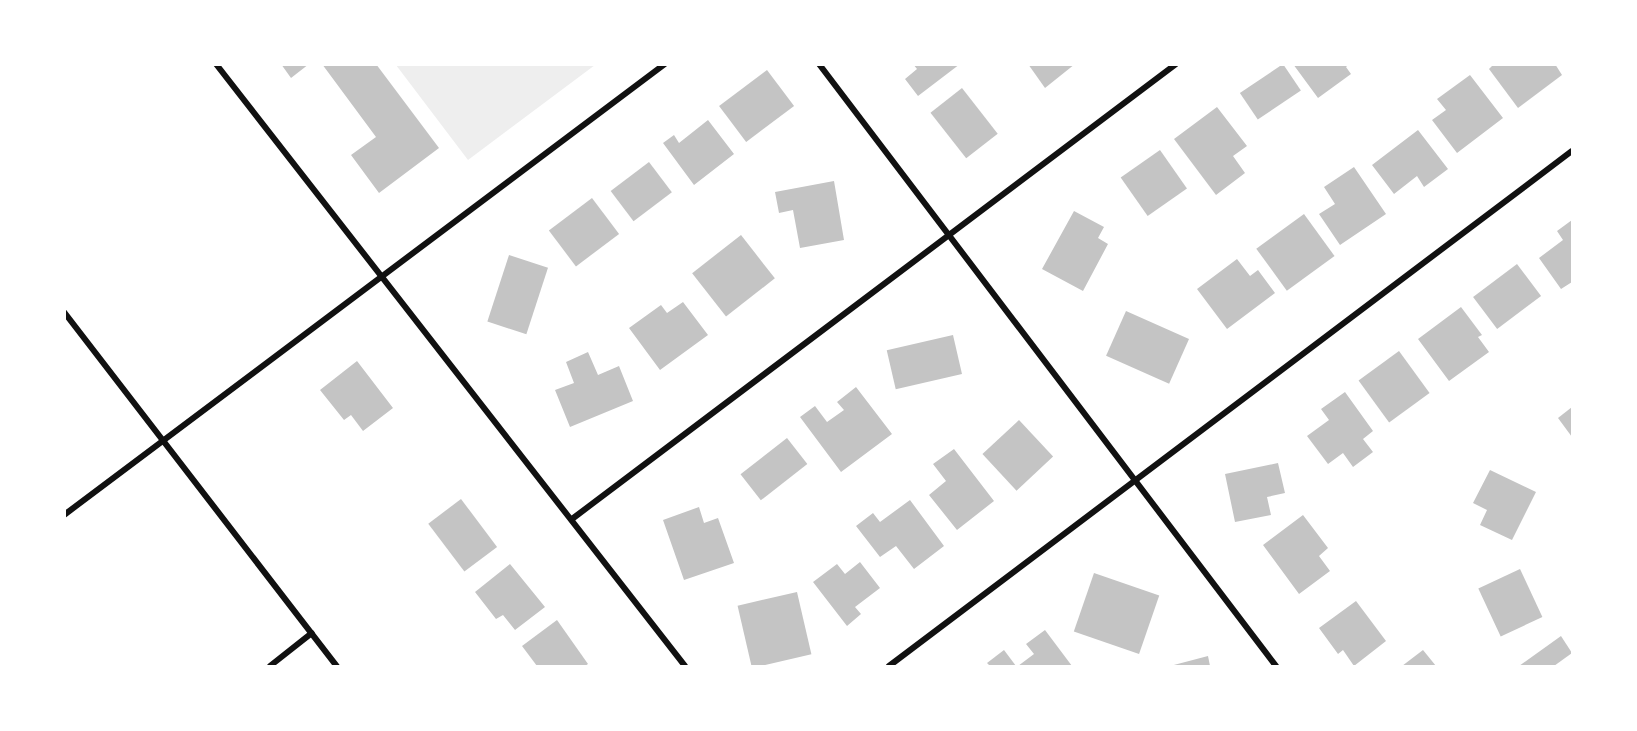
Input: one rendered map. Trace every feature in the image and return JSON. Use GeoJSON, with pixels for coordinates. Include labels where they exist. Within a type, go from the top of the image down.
{"type":"FeatureCollection","features":[{"type":"Feature","properties":{"kind":"street"},"geometry":{"type":"LineString","coordinates":[[216,64],[685,666]]}},
{"type":"Feature","properties":{"kind":"street"},"geometry":{"type":"LineString","coordinates":[[64,515],[384,278],[665,64]]}},
{"type":"Feature","properties":{"kind":"street"},"geometry":{"type":"LineString","coordinates":[[819,64],[948,237],[1276,666]]}},
{"type":"Feature","properties":{"kind":"street"},"geometry":{"type":"LineString","coordinates":[[572,519],[1176,64]]}},
{"type":"Feature","properties":{"kind":"street"},"geometry":{"type":"LineString","coordinates":[[889,666],[1572,151]]}},
{"type":"Feature","properties":{"kind":"street"},"geometry":{"type":"LineString","coordinates":[[64,312],[337,666]]}},
{"type":"Feature","properties":{"kind":"street"},"geometry":{"type":"LineString","coordinates":[[270,666],[312,633]]}},
{"type":"Feature","properties":{"kind":"shaded area"},"geometry":{"type":"Polygon","coordinates":[[[396,65],[595,65],[468,160],[396,65]]]}},
{"type":"Feature","properties":{"kind":"building"},"geometry":{"type":"Polygon","coordinates":[[[281,64],[309,64],[291,78],[281,64]]]}},
{"type":"Feature","properties":{"kind":"building"},"geometry":{"type":"Polygon","coordinates":[[[322,64],[376,64],[439,148],[379,193],[351,155],[376,137],[322,64]]]}},
{"type":"Feature","properties":{"kind":"building"},"geometry":{"type":"Polygon","coordinates":[[[913,64],[960,64],[918,96],[905,79],[917,69],[913,64]]]}},
{"type":"Feature","properties":{"kind":"building"},"geometry":{"type":"Polygon","coordinates":[[[1028,64],[1075,64],[1045,88],[1028,64]]]}},
{"type":"Feature","properties":{"kind":"building"},"geometry":{"type":"Polygon","coordinates":[[[1283,64],[1301,91],[1258,120],[1240,93],[1283,64]]]}},
{"type":"Feature","properties":{"kind":"building"},"geometry":{"type":"Polygon","coordinates":[[[1293,64],[1349,64],[1346,67],[1351,74],[1318,98],[1293,64]]]}},
{"type":"Feature","properties":{"kind":"building"},"geometry":{"type":"Polygon","coordinates":[[[1494,64],[1555,64],[1562,75],[1518,108],[1489,69],[1494,64]]]}},
{"type":"Feature","properties":{"kind":"building"},"geometry":{"type":"Polygon","coordinates":[[[767,70],[794,106],[746,142],[719,106],[767,70]]]}},
{"type":"Feature","properties":{"kind":"building"},"geometry":{"type":"Polygon","coordinates":[[[1470,75],[1503,118],[1457,153],[1432,120],[1446,110],[1437,99],[1470,75]]]}},
{"type":"Feature","properties":{"kind":"building"},"geometry":{"type":"Polygon","coordinates":[[[962,88],[998,134],[966,158],[930,113],[962,88]]]}},
{"type":"Feature","properties":{"kind":"building"},"geometry":{"type":"Polygon","coordinates":[[[1217,107],[1247,146],[1233,156],[1245,173],[1216,195],[1174,139],[1217,107]]]}},
{"type":"Feature","properties":{"kind":"building"},"geometry":{"type":"Polygon","coordinates":[[[708,120],[734,154],[694,185],[663,143],[674,135],[679,143],[708,120]]]}},
{"type":"Feature","properties":{"kind":"building"},"geometry":{"type":"Polygon","coordinates":[[[1418,130],[1448,169],[1424,187],[1417,176],[1394,194],[1372,165],[1418,130]]]}},
{"type":"Feature","properties":{"kind":"building"},"geometry":{"type":"Polygon","coordinates":[[[1160,150],[1187,189],[1148,216],[1121,178],[1160,150]]]}},
{"type":"Feature","properties":{"kind":"building"},"geometry":{"type":"Polygon","coordinates":[[[649,162],[672,192],[634,221],[611,191],[649,162]]]}},
{"type":"Feature","properties":{"kind":"building"},"geometry":{"type":"Polygon","coordinates":[[[1354,167],[1386,214],[1340,245],[1319,214],[1335,204],[1324,187],[1354,167]]]}},
{"type":"Feature","properties":{"kind":"building"},"geometry":{"type":"Polygon","coordinates":[[[834,181],[844,240],[800,248],[793,210],[779,213],[775,192],[834,181]]]}},
{"type":"Feature","properties":{"kind":"building"},"geometry":{"type":"Polygon","coordinates":[[[592,198],[619,234],[576,266],[549,230],[592,198]]]}},
{"type":"Feature","properties":{"kind":"building"},"geometry":{"type":"Polygon","coordinates":[[[1074,211],[1104,227],[1098,238],[1108,244],[1083,291],[1042,269],[1074,211]]]}},
{"type":"Feature","properties":{"kind":"building"},"geometry":{"type":"Polygon","coordinates":[[[1304,214],[1335,256],[1287,291],[1256,249],[1304,214]]]}},
{"type":"Feature","properties":{"kind":"building"},"geometry":{"type":"Polygon","coordinates":[[[1572,220],[1572,282],[1561,289],[1539,258],[1563,240],[1557,231],[1572,220]]]}},
{"type":"Feature","properties":{"kind":"building"},"geometry":{"type":"Polygon","coordinates":[[[741,235],[775,278],[726,317],[692,273],[741,235]]]}},
{"type":"Feature","properties":{"kind":"building"},"geometry":{"type":"Polygon","coordinates":[[[509,255],[548,268],[526,334],[487,322],[509,255]]]}},
{"type":"Feature","properties":{"kind":"building"},"geometry":{"type":"Polygon","coordinates":[[[1237,259],[1250,276],[1258,270],[1275,293],[1227,329],[1197,289],[1237,259]]]}},
{"type":"Feature","properties":{"kind":"building"},"geometry":{"type":"Polygon","coordinates":[[[1517,264],[1541,296],[1497,329],[1473,297],[1517,264]]]}},
{"type":"Feature","properties":{"kind":"building"},"geometry":{"type":"Polygon","coordinates":[[[683,302],[708,335],[660,370],[629,328],[661,305],[667,313],[683,302]]]}},
{"type":"Feature","properties":{"kind":"building"},"geometry":{"type":"Polygon","coordinates":[[[1461,307],[1482,335],[1478,337],[1489,352],[1449,381],[1418,339],[1461,307]]]}},
{"type":"Feature","properties":{"kind":"building"},"geometry":{"type":"Polygon","coordinates":[[[1126,311],[1189,339],[1169,384],[1106,356],[1126,311]]]}},
{"type":"Feature","properties":{"kind":"building"},"geometry":{"type":"Polygon","coordinates":[[[953,335],[962,374],[896,389],[887,350],[953,335]]]}},
{"type":"Feature","properties":{"kind":"building"},"geometry":{"type":"Polygon","coordinates":[[[1399,351],[1430,393],[1389,422],[1359,380],[1399,351]]]}},
{"type":"Feature","properties":{"kind":"building"},"geometry":{"type":"Polygon","coordinates":[[[588,352],[598,375],[619,366],[633,401],[570,427],[555,390],[574,383],[566,362],[588,352]]]}},
{"type":"Feature","properties":{"kind":"building"},"geometry":{"type":"Polygon","coordinates":[[[357,361],[393,408],[363,431],[351,415],[344,420],[320,390],[357,361]]]}},
{"type":"Feature","properties":{"kind":"building"},"geometry":{"type":"Polygon","coordinates":[[[856,387],[892,434],[841,472],[800,417],[815,406],[827,422],[844,410],[837,402],[856,387]]]}},
{"type":"Feature","properties":{"kind":"building"},"geometry":{"type":"Polygon","coordinates":[[[1345,392],[1373,431],[1363,439],[1373,452],[1353,467],[1343,453],[1328,464],[1307,436],[1329,420],[1321,409],[1345,392]]]}},
{"type":"Feature","properties":{"kind":"building"},"geometry":{"type":"Polygon","coordinates":[[[1572,407],[1572,437],[1558,418],[1572,407]]]}},
{"type":"Feature","properties":{"kind":"building"},"geometry":{"type":"Polygon","coordinates":[[[1019,420],[1053,457],[1017,491],[982,454],[1019,420]]]}},
{"type":"Feature","properties":{"kind":"building"},"geometry":{"type":"Polygon","coordinates":[[[787,438],[807,464],[761,500],[741,474],[787,438]]]}},
{"type":"Feature","properties":{"kind":"building"},"geometry":{"type":"Polygon","coordinates":[[[954,449],[994,501],[957,530],[929,495],[946,481],[933,464],[954,449]]]}},
{"type":"Feature","properties":{"kind":"building"},"geometry":{"type":"Polygon","coordinates":[[[1278,463],[1285,493],[1267,497],[1271,515],[1235,522],[1225,474],[1278,463]]]}},
{"type":"Feature","properties":{"kind":"building"},"geometry":{"type":"Polygon","coordinates":[[[1490,470],[1536,492],[1512,540],[1480,525],[1487,510],[1473,503],[1490,470]]]}},
{"type":"Feature","properties":{"kind":"building"},"geometry":{"type":"Polygon","coordinates":[[[461,499],[497,547],[464,572],[428,524],[461,499]]]}},
{"type":"Feature","properties":{"kind":"building"},"geometry":{"type":"Polygon","coordinates":[[[910,500],[944,546],[914,569],[896,546],[880,557],[856,526],[873,513],[880,522],[910,500]]]}},
{"type":"Feature","properties":{"kind":"building"},"geometry":{"type":"Polygon","coordinates":[[[699,507],[704,523],[718,518],[734,563],[684,580],[663,520],[699,507]]]}},
{"type":"Feature","properties":{"kind":"building"},"geometry":{"type":"Polygon","coordinates":[[[1303,515],[1328,548],[1319,556],[1330,571],[1299,594],[1263,545],[1303,515]]]}},
{"type":"Feature","properties":{"kind":"building"},"geometry":{"type":"Polygon","coordinates":[[[860,562],[880,588],[855,607],[861,614],[847,626],[813,582],[837,564],[845,574],[860,562]]]}},
{"type":"Feature","properties":{"kind":"building"},"geometry":{"type":"Polygon","coordinates":[[[510,564],[545,607],[515,630],[503,615],[496,619],[475,592],[510,564]]]}},
{"type":"Feature","properties":{"kind":"building"},"geometry":{"type":"Polygon","coordinates":[[[1520,569],[1542,617],[1501,636],[1478,588],[1520,569]]]}},
{"type":"Feature","properties":{"kind":"building"},"geometry":{"type":"Polygon","coordinates":[[[1094,573],[1159,595],[1139,654],[1074,632],[1094,573]]]}},
{"type":"Feature","properties":{"kind":"building"},"geometry":{"type":"Polygon","coordinates":[[[797,592],[811,654],[761,666],[751,666],[738,606],[797,592]]]}},
{"type":"Feature","properties":{"kind":"building"},"geometry":{"type":"Polygon","coordinates":[[[1356,601],[1386,641],[1354,666],[1343,650],[1338,654],[1319,628],[1356,601]]]}},
{"type":"Feature","properties":{"kind":"building"},"geometry":{"type":"Polygon","coordinates":[[[557,620],[588,664],[585,666],[537,666],[522,646],[557,620]]]}},
{"type":"Feature","properties":{"kind":"building"},"geometry":{"type":"Polygon","coordinates":[[[1045,630],[1072,666],[1018,666],[1034,654],[1026,644],[1045,630]]]}},
{"type":"Feature","properties":{"kind":"building"},"geometry":{"type":"Polygon","coordinates":[[[1561,636],[1572,653],[1554,666],[1519,666],[1561,636]]]}},
{"type":"Feature","properties":{"kind":"building"},"geometry":{"type":"Polygon","coordinates":[[[1004,650],[1016,666],[990,666],[987,663],[1004,650]]]}},
{"type":"Feature","properties":{"kind":"building"},"geometry":{"type":"Polygon","coordinates":[[[1423,650],[1436,666],[1402,666],[1423,650]]]}},
{"type":"Feature","properties":{"kind":"building"},"geometry":{"type":"Polygon","coordinates":[[[1208,656],[1210,666],[1170,666],[1208,656]]]}}]}
